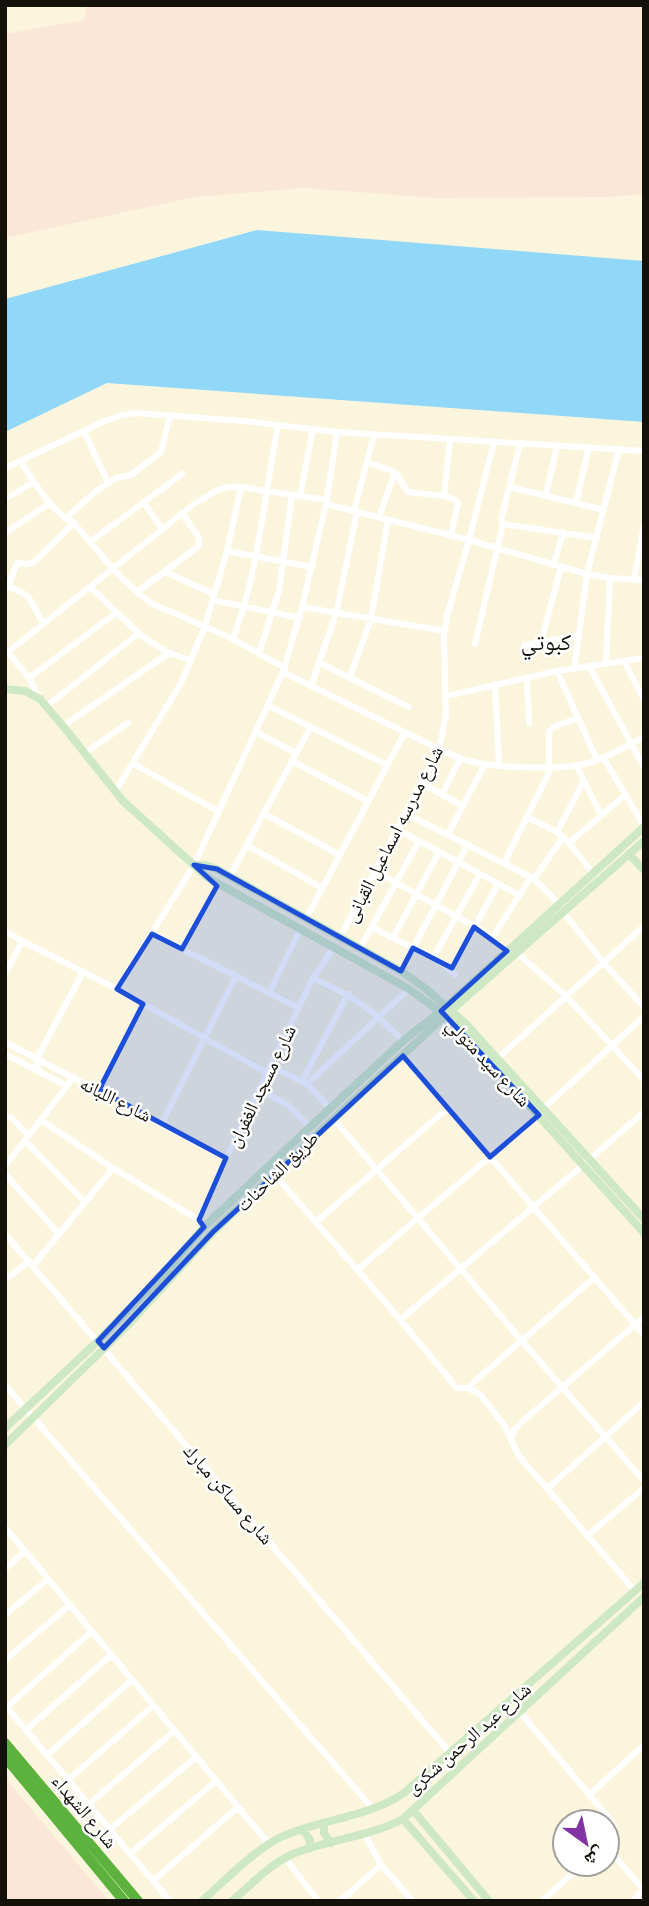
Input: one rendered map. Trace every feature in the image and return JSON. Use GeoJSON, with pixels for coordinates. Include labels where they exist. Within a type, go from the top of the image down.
{"type":"FeatureCollection","features":[{"type":"Feature","properties":{"kind":"highway","name":"شارع الشهداء"},"geometry":{"type":"LineString","coordinates":[[5,1743],[138,1901]]}},
{"type":"Feature","properties":{"kind":"highway","name":"شارع الشهداء"},"geometry":{"type":"LineString","coordinates":[[5,1757],[124,1901]]}},
{"type":"Feature","properties":{"kind":"street"},"geometry":{"type":"LineString","coordinates":[[5,468],[114,417],[151,413],[373,435],[644,451]]}},
{"type":"Feature","properties":{"kind":"street"},"geometry":{"type":"LineString","coordinates":[[65,519],[88,497],[108,483],[131,475],[161,452],[170,415]]}},
{"type":"Feature","properties":{"kind":"street"},"geometry":{"type":"LineString","coordinates":[[233,639],[256,557],[278,425]]}},
{"type":"Feature","properties":{"kind":"street"},"geometry":{"type":"LineString","coordinates":[[259,653],[272,613],[313,429]]}},
{"type":"Feature","properties":{"kind":"street"},"geometry":{"type":"LineString","coordinates":[[84,431],[108,483]]}},
{"type":"Feature","properties":{"kind":"street"},"geometry":{"type":"LineString","coordinates":[[117,989],[194,865],[284,670],[312,567],[337,432]]}},
{"type":"Feature","properties":{"kind":"street"},"geometry":{"type":"LineString","coordinates":[[311,686],[336,614],[373,435]]}},
{"type":"Feature","properties":{"kind":"street"},"geometry":{"type":"LineString","coordinates":[[444,496],[450,440]]}},
{"type":"Feature","properties":{"kind":"street","name":"شارع مدرسه اسماعيل القبانى"},"geometry":{"type":"LineString","coordinates":[[340,937],[439,749],[447,696],[444,631],[494,442]]}},
{"type":"Feature","properties":{"kind":"street"},"geometry":{"type":"LineString","coordinates":[[475,644],[520,444]]}},
{"type":"Feature","properties":{"kind":"street"},"geometry":{"type":"LineString","coordinates":[[546,495],[557,446]]}},
{"type":"Feature","properties":{"kind":"street"},"geometry":{"type":"LineString","coordinates":[[576,503],[589,447]]}},
{"type":"Feature","properties":{"kind":"street"},"geometry":{"type":"LineString","coordinates":[[573,668],[587,574],[619,449]]}},
{"type":"Feature","properties":{"kind":"street"},"geometry":{"type":"LineString","coordinates":[[20,461],[65,519],[74,523],[113,569],[137,592],[161,609],[233,639],[311,686],[460,759],[499,766],[576,765],[600,758],[644,737]]}},
{"type":"Feature","properties":{"kind":"street"},"geometry":{"type":"LineString","coordinates":[[367,462],[395,472],[408,492],[455,499],[457,503],[451,535]]}},
{"type":"Feature","properties":{"kind":"street"},"geometry":{"type":"LineString","coordinates":[[379,517],[395,472]]}},
{"type":"Feature","properties":{"kind":"street"},"geometry":{"type":"LineString","coordinates":[[90,542],[182,474]]}},
{"type":"Feature","properties":{"kind":"street"},"geometry":{"type":"LineString","coordinates":[[5,499],[34,482]]}},
{"type":"Feature","properties":{"kind":"street"},"geometry":{"type":"LineString","coordinates":[[510,486],[604,510]]}},
{"type":"Feature","properties":{"kind":"street"},"geometry":{"type":"LineString","coordinates":[[115,792],[181,683],[205,626],[242,487]]}},
{"type":"Feature","properties":{"kind":"street"},"geometry":{"type":"LineString","coordinates":[[40,699],[29,678],[6,651],[182,513],[218,490],[242,487],[326,502],[587,574],[610,579],[644,580]]}},
{"type":"Feature","properties":{"kind":"street"},"geometry":{"type":"LineString","coordinates":[[5,533],[50,503]]}},
{"type":"Feature","properties":{"kind":"street"},"geometry":{"type":"LineString","coordinates":[[144,503],[162,529]]}},
{"type":"Feature","properties":{"kind":"street"},"geometry":{"type":"LineString","coordinates":[[137,592],[197,549],[199,538],[182,513]]}},
{"type":"Feature","properties":{"kind":"street"},"geometry":{"type":"LineString","coordinates":[[350,677],[371,619],[388,520]]}},
{"type":"Feature","properties":{"kind":"street"},"geometry":{"type":"LineString","coordinates":[[43,624],[27,594],[6,586],[18,562],[29,564],[36,561],[74,523]]}},
{"type":"Feature","properties":{"kind":"street"},"geometry":{"type":"LineString","coordinates":[[503,524],[597,538]]}},
{"type":"Feature","properties":{"kind":"street"},"geometry":{"type":"LineString","coordinates":[[634,580],[644,525]]}},
{"type":"Feature","properties":{"kind":"street"},"geometry":{"type":"LineString","coordinates":[[541,642],[563,532]]}},
{"type":"Feature","properties":{"kind":"street"},"geometry":{"type":"LineString","coordinates":[[227,551],[312,567]]}},
{"type":"Feature","properties":{"kind":"street"},"geometry":{"type":"LineString","coordinates":[[165,572],[214,597],[244,607],[300,618]]}},
{"type":"Feature","properties":{"kind":"street"},"geometry":{"type":"LineString","coordinates":[[606,663],[610,579]]}},
{"type":"Feature","properties":{"kind":"street"},"geometry":{"type":"LineString","coordinates":[[90,587],[139,633],[169,653],[190,660]]}},
{"type":"Feature","properties":{"kind":"street"},"geometry":{"type":"LineString","coordinates":[[302,607],[444,631]]}},
{"type":"Feature","properties":{"kind":"street"},"geometry":{"type":"LineString","coordinates":[[29,678],[117,612]]}},
{"type":"Feature","properties":{"kind":"street"},"geometry":{"type":"LineString","coordinates":[[47,706],[139,633]]}},
{"type":"Feature","properties":{"kind":"street"},"geometry":{"type":"LineString","coordinates":[[524,645],[578,636]]}},
{"type":"Feature","properties":{"kind":"street"},"geometry":{"type":"LineString","coordinates":[[63,726],[169,653]]}},
{"type":"Feature","properties":{"kind":"street"},"geometry":{"type":"LineString","coordinates":[[447,696],[573,668],[644,658]]}},
{"type":"Feature","properties":{"kind":"street"},"geometry":{"type":"LineString","coordinates":[[624,661],[640,685],[644,700]]}},
{"type":"Feature","properties":{"kind":"street"},"geometry":{"type":"LineString","coordinates":[[320,663],[410,707]]}},
{"type":"Feature","properties":{"kind":"street"},"geometry":{"type":"LineString","coordinates":[[589,666],[644,767]]}},
{"type":"Feature","properties":{"kind":"street"},"geometry":{"type":"LineString","coordinates":[[558,671],[578,718],[600,758],[644,827],[593,873],[561,908]]}},
{"type":"Feature","properties":{"kind":"street"},"geometry":{"type":"LineString","coordinates":[[527,678],[529,723]]}},
{"type":"Feature","properties":{"kind":"street"},"geometry":{"type":"LineString","coordinates":[[495,684],[499,766]]}},
{"type":"Feature","properties":{"kind":"street","name":"شارع سيد متولي"},"geometry":{"type":"LineString","coordinates":[[5,689],[25,691],[40,699],[115,792],[174,850],[204,875],[446,1011],[644,1219]]}},
{"type":"Feature","properties":{"kind":"street"},"geometry":{"type":"LineString","coordinates":[[269,706],[387,765]]}},
{"type":"Feature","properties":{"kind":"street"},"geometry":{"type":"LineString","coordinates":[[504,863],[547,778],[550,766],[549,732],[553,727],[578,718]]}},
{"type":"Feature","properties":{"kind":"street"},"geometry":{"type":"LineString","coordinates":[[85,753],[128,723]]}},
{"type":"Feature","properties":{"kind":"street"},"geometry":{"type":"LineString","coordinates":[[230,876],[310,728]]}},
{"type":"Feature","properties":{"kind":"street"},"geometry":{"type":"LineString","coordinates":[[256,732],[296,753]]}},
{"type":"Feature","properties":{"kind":"street"},"geometry":{"type":"LineString","coordinates":[[306,919],[405,732]]}},
{"type":"Feature","properties":{"kind":"street"},"geometry":{"type":"LineString","coordinates":[[442,795],[460,759]]}},
{"type":"Feature","properties":{"kind":"street"},"geometry":{"type":"LineString","coordinates":[[292,761],[368,802]]}},
{"type":"Feature","properties":{"kind":"street"},"geometry":{"type":"LineString","coordinates":[[132,764],[219,812]]}},
{"type":"Feature","properties":{"kind":"street"},"geometry":{"type":"LineString","coordinates":[[448,834],[485,764]]}},
{"type":"Feature","properties":{"kind":"street"},"geometry":{"type":"LineString","coordinates":[[576,765],[601,815]]}},
{"type":"Feature","properties":{"kind":"street"},"geometry":{"type":"LineString","coordinates":[[492,938],[560,834],[584,781]]}},
{"type":"Feature","properties":{"kind":"street"},"geometry":{"type":"LineString","coordinates":[[421,783],[463,806]]}},
{"type":"Feature","properties":{"kind":"street"},"geometry":{"type":"LineString","coordinates":[[569,843],[625,795]]}},
{"type":"Feature","properties":{"kind":"street"},"geometry":{"type":"LineString","coordinates":[[263,813],[340,855]]}},
{"type":"Feature","properties":{"kind":"street"},"geometry":{"type":"LineString","coordinates":[[405,813],[533,878],[644,1007]]}},
{"type":"Feature","properties":{"kind":"street"},"geometry":{"type":"LineString","coordinates":[[527,817],[560,834],[593,873]]}},
{"type":"Feature","properties":{"kind":"street"},"geometry":{"type":"LineString","coordinates":[[397,829],[519,895]]}},
{"type":"Feature","properties":{"kind":"street"},"geometry":{"type":"LineString","coordinates":[[360,948],[419,841]]}},
{"type":"Feature","properties":{"kind":"street"},"geometry":{"type":"LineString","coordinates":[[561,908],[644,841]]}},
{"type":"Feature","properties":{"kind":"street"},"geometry":{"type":"LineString","coordinates":[[401,971],[468,844]]}},
{"type":"Feature","properties":{"kind":"street"},"geometry":{"type":"LineString","coordinates":[[247,845],[322,888]]}},
{"type":"Feature","properties":{"kind":"street"},"geometry":{"type":"LineString","coordinates":[[393,938],[439,852]]}},
{"type":"Feature","properties":{"kind":"street"},"geometry":{"type":"LineString","coordinates":[[629,854],[644,870]]}},
{"type":"Feature","properties":{"kind":"street","name":"شارع سيد متولي"},"geometry":{"type":"LineString","coordinates":[[194,865],[210,866],[230,876],[401,971],[498,1058],[541,1112]]}},
{"type":"Feature","properties":{"kind":"street"},"geometry":{"type":"LineString","coordinates":[[375,871],[512,951],[566,996],[644,1080]]}},
{"type":"Feature","properties":{"kind":"street"},"geometry":{"type":"LineString","coordinates":[[433,958],[480,874]]}},
{"type":"Feature","properties":{"kind":"street"},"geometry":{"type":"LineString","coordinates":[[371,927],[433,958],[453,972],[498,884]]}},
{"type":"Feature","properties":{"kind":"street"},"geometry":{"type":"LineString","coordinates":[[183,949],[218,885]]}},
{"type":"Feature","properties":{"kind":"street","name":"طريق الشاحنات"},"geometry":{"type":"LineString","coordinates":[[5,1428],[151,1302],[213,1232],[403,1056],[446,1011],[561,908]]}},
{"type":"Feature","properties":{"kind":"street"},"geometry":{"type":"LineString","coordinates":[[498,1058],[644,926]]}},
{"type":"Feature","properties":{"kind":"street"},"geometry":{"type":"LineString","coordinates":[[5,930],[267,1073]]}},
{"type":"Feature","properties":{"kind":"street"},"geometry":{"type":"LineString","coordinates":[[269,993],[300,930]]}},
{"type":"Feature","properties":{"kind":"street"},"geometry":{"type":"LineString","coordinates":[[152,934],[299,1008]]}},
{"type":"Feature","properties":{"kind":"street"},"geometry":{"type":"LineString","coordinates":[[5,974],[22,941]]}},
{"type":"Feature","properties":{"kind":"street","name":"شارع مسجد الغفران"},"geometry":{"type":"LineString","coordinates":[[202,1223],[226,1158],[270,1066],[313,978],[334,948]]}},
{"type":"Feature","properties":{"kind":"street"},"geometry":{"type":"LineString","coordinates":[[38,1070],[37,1058],[83,972]]}},
{"type":"Feature","properties":{"kind":"street"},"geometry":{"type":"LineString","coordinates":[[162,1123],[236,976]]}},
{"type":"Feature","properties":{"kind":"street"},"geometry":{"type":"LineString","coordinates":[[313,978],[348,994],[379,1016],[403,1041]]}},
{"type":"Feature","properties":{"kind":"street"},"geometry":{"type":"LineString","coordinates":[[304,1082],[409,989]]}},
{"type":"Feature","properties":{"kind":"street"},"geometry":{"type":"LineString","coordinates":[[304,1082],[348,994]]}},
{"type":"Feature","properties":{"kind":"street"},"geometry":{"type":"LineString","coordinates":[[99,1090],[143,1004]]}},
{"type":"Feature","properties":{"kind":"street","name":"طريق الشاحنات"},"geometry":{"type":"LineString","coordinates":[[5,1446],[162,1276],[202,1223],[403,1041],[446,1011]]}},
{"type":"Feature","properties":{"kind":"street"},"geometry":{"type":"LineString","coordinates":[[357,1270],[541,1112],[644,1016]]}},
{"type":"Feature","properties":{"kind":"street","name":"شارع اللبانه"},"geometry":{"type":"LineString","coordinates":[[5,1042],[226,1158]]}},
{"type":"Feature","properties":{"kind":"street"},"geometry":{"type":"LineString","coordinates":[[5,1054],[67,1086]]}},
{"type":"Feature","properties":{"kind":"street"},"geometry":{"type":"LineString","coordinates":[[403,1056],[644,1335]]}},
{"type":"Feature","properties":{"kind":"street"},"geometry":{"type":"LineString","coordinates":[[270,1066],[304,1082],[330,1108]]}},
{"type":"Feature","properties":{"kind":"street"},"geometry":{"type":"LineString","coordinates":[[5,1166],[74,1077]]}},
{"type":"Feature","properties":{"kind":"street"},"geometry":{"type":"LineString","coordinates":[[259,1089],[288,1105],[310,1126]]}},
{"type":"Feature","properties":{"kind":"street"},"geometry":{"type":"LineString","coordinates":[[316,1222],[448,1108]]}},
{"type":"Feature","properties":{"kind":"street"},"geometry":{"type":"LineString","coordinates":[[400,1320],[644,1112]]}},
{"type":"Feature","properties":{"kind":"street"},"geometry":{"type":"LineString","coordinates":[[5,1117],[11,1117],[85,1202]]}},
{"type":"Feature","properties":{"kind":"street"},"geometry":{"type":"LineString","coordinates":[[333,1118],[644,1480]]}},
{"type":"Feature","properties":{"kind":"street"},"geometry":{"type":"LineString","coordinates":[[41,1120],[202,1223]]}},
{"type":"Feature","properties":{"kind":"street","name":"شارع سيد متولي"},"geometry":{"type":"LineString","coordinates":[[587,1162],[644,1233]]}},
{"type":"Feature","properties":{"kind":"street"},"geometry":{"type":"LineString","coordinates":[[5,1280],[31,1264],[113,1168]]}},
{"type":"Feature","properties":{"kind":"street"},"geometry":{"type":"LineString","coordinates":[[5,1174],[59,1234]]}},
{"type":"Feature","properties":{"kind":"street"},"geometry":{"type":"LineString","coordinates":[[274,1174],[457,1388],[467,1388],[480,1394],[504,1424],[519,1455],[635,1591]]}},
{"type":"Feature","properties":{"kind":"street","name":"شارع مساكن مبارك"},"geometry":{"type":"LineString","coordinates":[[5,1234],[451,1754]]}},
{"type":"Feature","properties":{"kind":"street"},"geometry":{"type":"LineString","coordinates":[[467,1388],[595,1277]]}},
{"type":"Feature","properties":{"kind":"street"},"geometry":{"type":"LineString","coordinates":[[511,1440],[514,1430],[644,1317]]}},
{"type":"Feature","properties":{"kind":"street"},"geometry":{"type":"LineString","coordinates":[[5,1385],[373,1809]]}},
{"type":"Feature","properties":{"kind":"street"},"geometry":{"type":"LineString","coordinates":[[548,1488],[644,1402]]}},
{"type":"Feature","properties":{"kind":"street"},"geometry":{"type":"LineString","coordinates":[[587,1536],[644,1488]]}},
{"type":"Feature","properties":{"kind":"street"},"geometry":{"type":"LineString","coordinates":[[5,1527],[269,1844]]}},
{"type":"Feature","properties":{"kind":"street"},"geometry":{"type":"LineString","coordinates":[[5,1569],[25,1551]]}},
{"type":"Feature","properties":{"kind":"street"},"geometry":{"type":"LineString","coordinates":[[5,1615],[48,1579]]}},
{"type":"Feature","properties":{"kind":"street","name":"شارع عبد الرحمن شكرى"},"geometry":{"type":"LineString","coordinates":[[202,1901],[278,1839],[373,1809],[404,1793],[644,1583]]}},
{"type":"Feature","properties":{"kind":"street","name":"شارع عبد الرحمن شكرى"},"geometry":{"type":"LineString","coordinates":[[232,1901],[285,1858],[403,1819],[644,1597]]}},
{"type":"Feature","properties":{"kind":"street"},"geometry":{"type":"LineString","coordinates":[[5,1661],[70,1605]]}},
{"type":"Feature","properties":{"kind":"street"},"geometry":{"type":"LineString","coordinates":[[92,1631],[6,1706],[170,1901]]}},
{"type":"Feature","properties":{"kind":"street"},"geometry":{"type":"LineString","coordinates":[[26,1730],[111,1655]]}},
{"type":"Feature","properties":{"kind":"street"},"geometry":{"type":"LineString","coordinates":[[544,1672],[548,1679],[553,1679]]}},
{"type":"Feature","properties":{"kind":"street"},"geometry":{"type":"LineString","coordinates":[[47,1755],[132,1680]]}},
{"type":"Feature","properties":{"kind":"street"},"geometry":{"type":"LineString","coordinates":[[529,1685],[535,1689],[537,1695]]}},
{"type":"Feature","properties":{"kind":"street"},"geometry":{"type":"LineString","coordinates":[[68,1780],[153,1706]]}},
{"type":"Feature","properties":{"kind":"street"},"geometry":{"type":"LineString","coordinates":[[519,1711],[601,1808]]}},
{"type":"Feature","properties":{"kind":"street"},"geometry":{"type":"LineString","coordinates":[[89,1804],[174,1731]]}},
{"type":"Feature","properties":{"kind":"street"},"geometry":{"type":"LineString","coordinates":[[590,1794],[644,1745]]}},
{"type":"Feature","properties":{"kind":"street"},"geometry":{"type":"LineString","coordinates":[[110,1829],[196,1757]]}},
{"type":"Feature","properties":{"kind":"street"},"geometry":{"type":"LineString","coordinates":[[131,1853],[216,1781]]}},
{"type":"Feature","properties":{"kind":"street"},"geometry":{"type":"LineString","coordinates":[[153,1880],[238,1807]]}},
{"type":"Feature","properties":{"kind":"street"},"geometry":{"type":"LineString","coordinates":[[413,1810],[489,1901]]}},
{"type":"Feature","properties":{"kind":"street"},"geometry":{"type":"LineString","coordinates":[[403,1819],[472,1897],[461,1901]]}},
{"type":"Feature","properties":{"kind":"street"},"geometry":{"type":"LineString","coordinates":[[324,1824],[324,1833],[331,1843]]}},
{"type":"Feature","properties":{"kind":"street"},"geometry":{"type":"LineString","coordinates":[[303,1830],[310,1840],[309,1849]]}},
{"type":"Feature","properties":{"kind":"street"},"geometry":{"type":"LineString","coordinates":[[364,1833],[381,1865],[413,1901]]}},
{"type":"Feature","properties":{"kind":"street"},"geometry":{"type":"LineString","coordinates":[[439,1860],[448,1852]]}},
{"type":"Feature","properties":{"kind":"street"},"geometry":{"type":"LineString","coordinates":[[285,1858],[318,1901]]}},
{"type":"Feature","properties":{"kind":"street"},"geometry":{"type":"LineString","coordinates":[[621,1862],[644,1890],[632,1901]]}},
{"type":"Feature","properties":{"kind":"street"},"geometry":{"type":"LineString","coordinates":[[340,1901],[381,1865]]}},
{"type":"Feature","properties":{"kind":"street"},"geometry":{"type":"LineString","coordinates":[[542,1901],[567,1878]]}},
{"type":"Feature","properties":{"kind":"highlighted area"},"geometry":{"type":"Polygon","coordinates":[[[194,865],[217,869],[401,971],[413,948],[452,968],[474,927],[507,951],[441,1011],[539,1115],[490,1157],[403,1056],[213,1232],[104,1348],[98,1341],[204,1227],[199,1220],[226,1158],[99,1090],[143,1004],[117,989],[152,934],[182,949],[217,886],[194,865]]]}},
{"type":"Feature","properties":{"kind":"shaded area"},"geometry":{"type":"Polygon","coordinates":[[[87,5],[644,5],[644,194],[608,197],[437,198],[305,188],[195,197],[5,238],[5,34],[84,20],[87,5]]]}},
{"type":"Feature","properties":{"kind":"shaded area"},"geometry":{"type":"Polygon","coordinates":[[[5,1778],[109,1901],[5,1901],[5,1778]]]}},
{"type":"Feature","properties":{"kind":"water"},"geometry":{"type":"Polygon","coordinates":[[[257,230],[644,261],[644,422],[107,383],[5,432],[5,299],[257,230]]]}},
{"type":"Feature","properties":{"kind":"district","name":"كبوتي"},"geometry":{"type":"Point","coordinates":[546,642]}}]}
